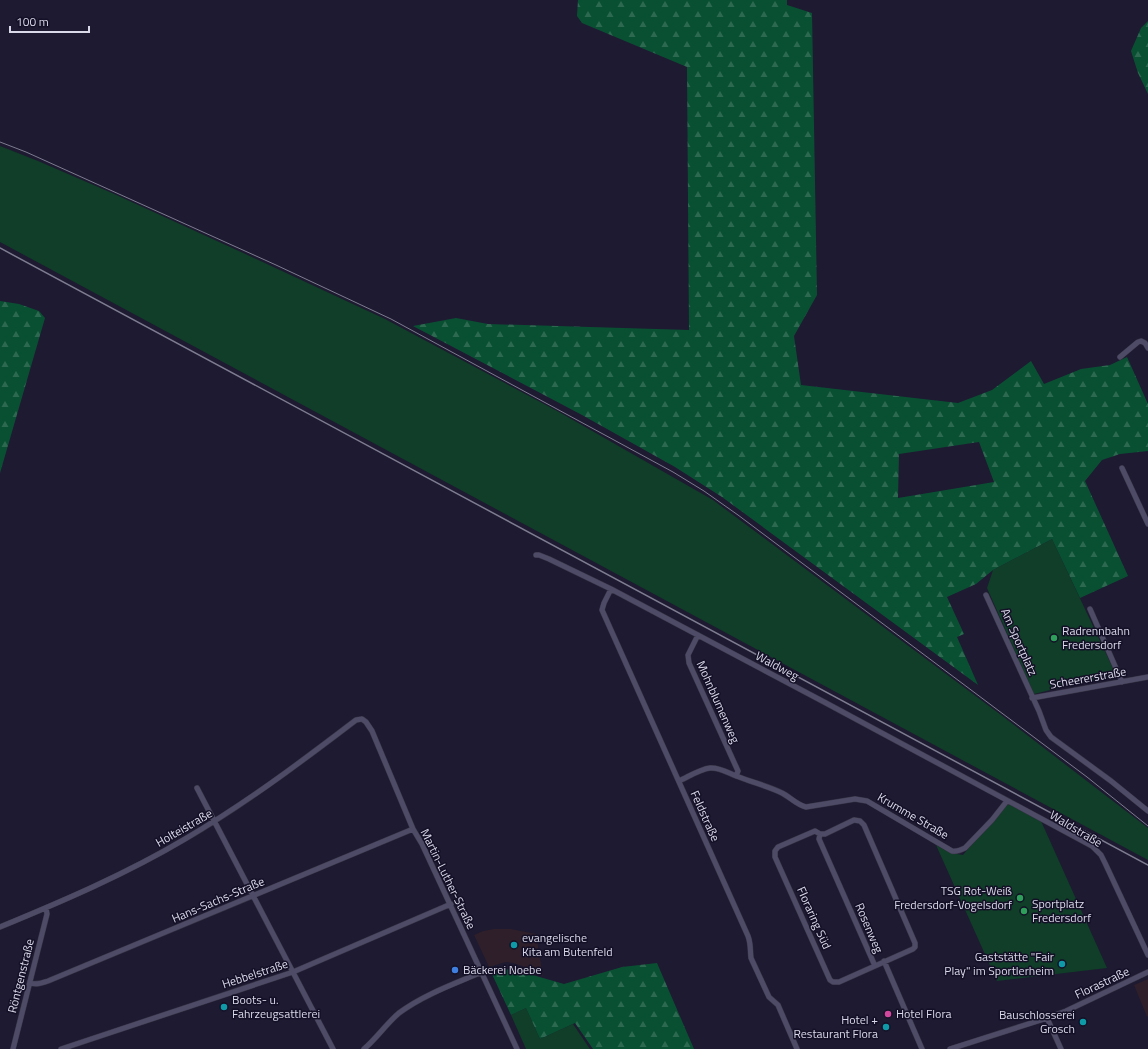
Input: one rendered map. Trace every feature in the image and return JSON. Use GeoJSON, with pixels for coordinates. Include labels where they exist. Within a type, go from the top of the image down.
{"type":"FeatureCollection","features":[{"type":"Feature","properties":{"kind":"street"},"geometry":{"type":"LineString","coordinates":[[1120,357],[1141,341],[1145,343],[1148,348]]}},
{"type":"Feature","properties":{"kind":"street"},"geometry":{"type":"LineString","coordinates":[[1122,468],[1148,524]]}},
{"type":"Feature","properties":{"kind":"street","name":"Waldweg"},"geometry":{"type":"LineString","coordinates":[[536,556],[539,555],[549,559],[611,589],[1007,801]]}},
{"type":"Feature","properties":{"kind":"street","name":"Feldstraße"},"geometry":{"type":"LineString","coordinates":[[611,589],[602,610],[748,936],[751,958],[769,997],[778,1005],[797,1049]]}},
{"type":"Feature","properties":{"kind":"street","name":"Am Sportplatz"},"geometry":{"type":"LineString","coordinates":[[986,595],[1039,711],[1046,730],[1051,737],[1111,781],[1148,811]]}},
{"type":"Feature","properties":{"kind":"street"},"geometry":{"type":"LineString","coordinates":[[1090,609],[1122,682]]}},
{"type":"Feature","properties":{"kind":"street","name":"Mohnblumenweg"},"geometry":{"type":"LineString","coordinates":[[698,635],[688,654],[689,663],[738,771],[736,776]]}},
{"type":"Feature","properties":{"kind":"street","name":"Scheererstraße"},"geometry":{"type":"LineString","coordinates":[[1032,698],[1148,677]]}},
{"type":"Feature","properties":{"kind":"street","name":"Holteistraße"},"geometry":{"type":"LineString","coordinates":[[0,927],[46,908],[135,867],[184,840],[214,822],[301,762],[356,720],[362,719]]}},
{"type":"Feature","properties":{"kind":"street","name":"Martin-Luther-Straße"},"geometry":{"type":"LineString","coordinates":[[362,719],[372,731],[413,829],[422,844],[517,1049]]}},
{"type":"Feature","properties":{"kind":"street","name":"Krumme Straße"},"geometry":{"type":"LineString","coordinates":[[679,781],[708,768],[720,769],[770,787],[806,807],[855,799],[867,801],[954,851],[965,848],[992,820],[1007,801]]}},
{"type":"Feature","properties":{"kind":"street"},"geometry":{"type":"LineString","coordinates":[[197,788],[333,1049]]}},
{"type":"Feature","properties":{"kind":"street","name":"Waldstraße"},"geometry":{"type":"LineString","coordinates":[[1007,801],[1092,846],[1101,855],[1148,956]]}},
{"type":"Feature","properties":{"kind":"street","name":"Floraring Süd"},"geometry":{"type":"LineString","coordinates":[[854,820],[864,825],[915,943],[915,947],[913,949],[839,982],[833,982],[830,980],[775,857],[775,852],[778,847],[815,831],[820,834],[825,834],[854,820]]}},
{"type":"Feature","properties":{"kind":"street","name":"Hans-Sachs-Straße"},"geometry":{"type":"LineString","coordinates":[[30,983],[39,984],[48,981],[413,829]]}},
{"type":"Feature","properties":{"kind":"street","name":"Rosenweg"},"geometry":{"type":"LineString","coordinates":[[820,834],[820,839],[874,966]]}},
{"type":"Feature","properties":{"kind":"street","name":"Hebbelstraße"},"geometry":{"type":"LineString","coordinates":[[61,1049],[293,972],[450,904]]}},
{"type":"Feature","properties":{"kind":"street","name":"Röntgenstraße"},"geometry":{"type":"LineString","coordinates":[[13,1049],[47,914],[46,908]]}},
{"type":"Feature","properties":{"kind":"street"},"geometry":{"type":"LineString","coordinates":[[884,962],[922,1049]]}},
{"type":"Feature","properties":{"kind":"street"},"geometry":{"type":"LineString","coordinates":[[364,1049],[389,1022],[412,1004],[482,972]]}},
{"type":"Feature","properties":{"kind":"street","name":"Florastraße"},"geometry":{"type":"LineString","coordinates":[[950,1049],[1066,1011],[1148,972]]}},
{"type":"Feature","properties":{"kind":"street"},"geometry":{"type":"LineString","coordinates":[[1047,1018],[1061,1049]]}},
{"type":"Feature","properties":{"kind":"shaded area"},"geometry":{"type":"Polygon","coordinates":[[[494,929],[511,929],[536,934],[543,976],[513,963],[506,962],[489,967],[474,935],[483,931],[494,929]]]}},
{"type":"Feature","properties":{"kind":"shaded area"},"geometry":{"type":"Polygon","coordinates":[[[1148,979],[1148,1016],[1147,1017],[1134,985],[1148,979]]]}},
{"type":"Feature","properties":{"kind":"green space"},"geometry":{"type":"Polygon","coordinates":[[[578,0],[787,0],[787,5],[812,13],[817,295],[794,336],[801,385],[958,403],[992,390],[1031,361],[1044,384],[1081,369],[1110,365],[1127,357],[1148,404],[1148,451],[1120,454],[1102,460],[1085,481],[1128,576],[1080,598],[1052,539],[993,570],[976,584],[947,597],[964,634],[957,637],[978,685],[722,497],[675,467],[582,415],[413,326],[456,318],[488,324],[689,330],[687,67],[582,23],[577,16],[578,0]],[[979,442],[899,454],[898,498],[994,482],[979,442]]]}},
{"type":"Feature","properties":{"kind":"green space"},"geometry":{"type":"Polygon","coordinates":[[[1148,21],[1148,94],[1138,73],[1131,51],[1141,28],[1148,21]]]}},
{"type":"Feature","properties":{"kind":"green space"},"geometry":{"type":"Polygon","coordinates":[[[0,146],[112,193],[385,319],[559,412],[713,500],[1001,715],[1148,828],[1148,860],[0,242],[0,146]]]}},
{"type":"Feature","properties":{"kind":"green space"},"geometry":{"type":"Polygon","coordinates":[[[0,301],[19,304],[39,311],[45,318],[0,473],[0,301]]]}},
{"type":"Feature","properties":{"kind":"green space","name":"Radrennbahn Fredersdorf"},"geometry":{"type":"Polygon","coordinates":[[[1052,539],[1117,677],[1075,684],[1034,694],[987,588],[993,570],[1052,539]]]}},
{"type":"Feature","properties":{"kind":"green space","name":"Sportplatz Fredersdorf"},"geometry":{"type":"Polygon","coordinates":[[[1008,802],[1041,821],[1107,968],[997,981],[936,845],[951,853],[963,855],[1008,802]]]}},
{"type":"Feature","properties":{"kind":"green space"},"geometry":{"type":"Polygon","coordinates":[[[657,963],[694,1049],[593,1049],[575,1023],[540,1039],[526,1008],[511,1015],[491,972],[510,969],[564,984],[622,967],[657,963]]]}},
{"type":"Feature","properties":{"kind":"green space"},"geometry":{"type":"Polygon","coordinates":[[[526,1008],[540,1039],[573,1024],[590,1049],[526,1049],[511,1015],[526,1008]]]}},
{"type":"Feature","properties":{"kind":"tram line"},"geometry":{"type":"LineString","coordinates":[[0,142],[26,152],[276,265],[391,319],[673,472],[704,491],[738,515],[1087,777],[1148,826]]}},
{"type":"Feature","properties":{"kind":"railway"},"geometry":{"type":"LineString","coordinates":[[0,248],[1148,865]]}},
{"type":"Feature","properties":{"kind":"place","name":"Radrennbahn Fredersdorf"},"geometry":{"type":"Point","coordinates":[1054,638]}},
{"type":"Feature","properties":{"kind":"place","name":"TSG Rot-Weiß Fredersdorf-Vogelsdorf"},"geometry":{"type":"Point","coordinates":[1020,898]}},
{"type":"Feature","properties":{"kind":"place","name":"Sportplatz Fredersdorf"},"geometry":{"type":"Point","coordinates":[1024,911]}},
{"type":"Feature","properties":{"kind":"place","name":"evangelische Kita am Butenfeld"},"geometry":{"type":"Point","coordinates":[514,945]}},
{"type":"Feature","properties":{"kind":"place","name":"Gaststätte \"Fair Play\" im Sportlerheim"},"geometry":{"type":"Point","coordinates":[1062,964]}},
{"type":"Feature","properties":{"kind":"place","name":"Bäckerei Noebe"},"geometry":{"type":"Point","coordinates":[455,970]}},
{"type":"Feature","properties":{"kind":"place","name":"Boots- u. Fahrzeugsattlerei"},"geometry":{"type":"Point","coordinates":[224,1007]}},
{"type":"Feature","properties":{"kind":"place","name":"Hotel Flora"},"geometry":{"type":"Point","coordinates":[888,1014]}},
{"type":"Feature","properties":{"kind":"place","name":"Bauschlosserei Grosch"},"geometry":{"type":"Point","coordinates":[1083,1022]}},
{"type":"Feature","properties":{"kind":"place","name":"Hotel + Restaurant Flora"},"geometry":{"type":"Point","coordinates":[886,1027]}}]}
